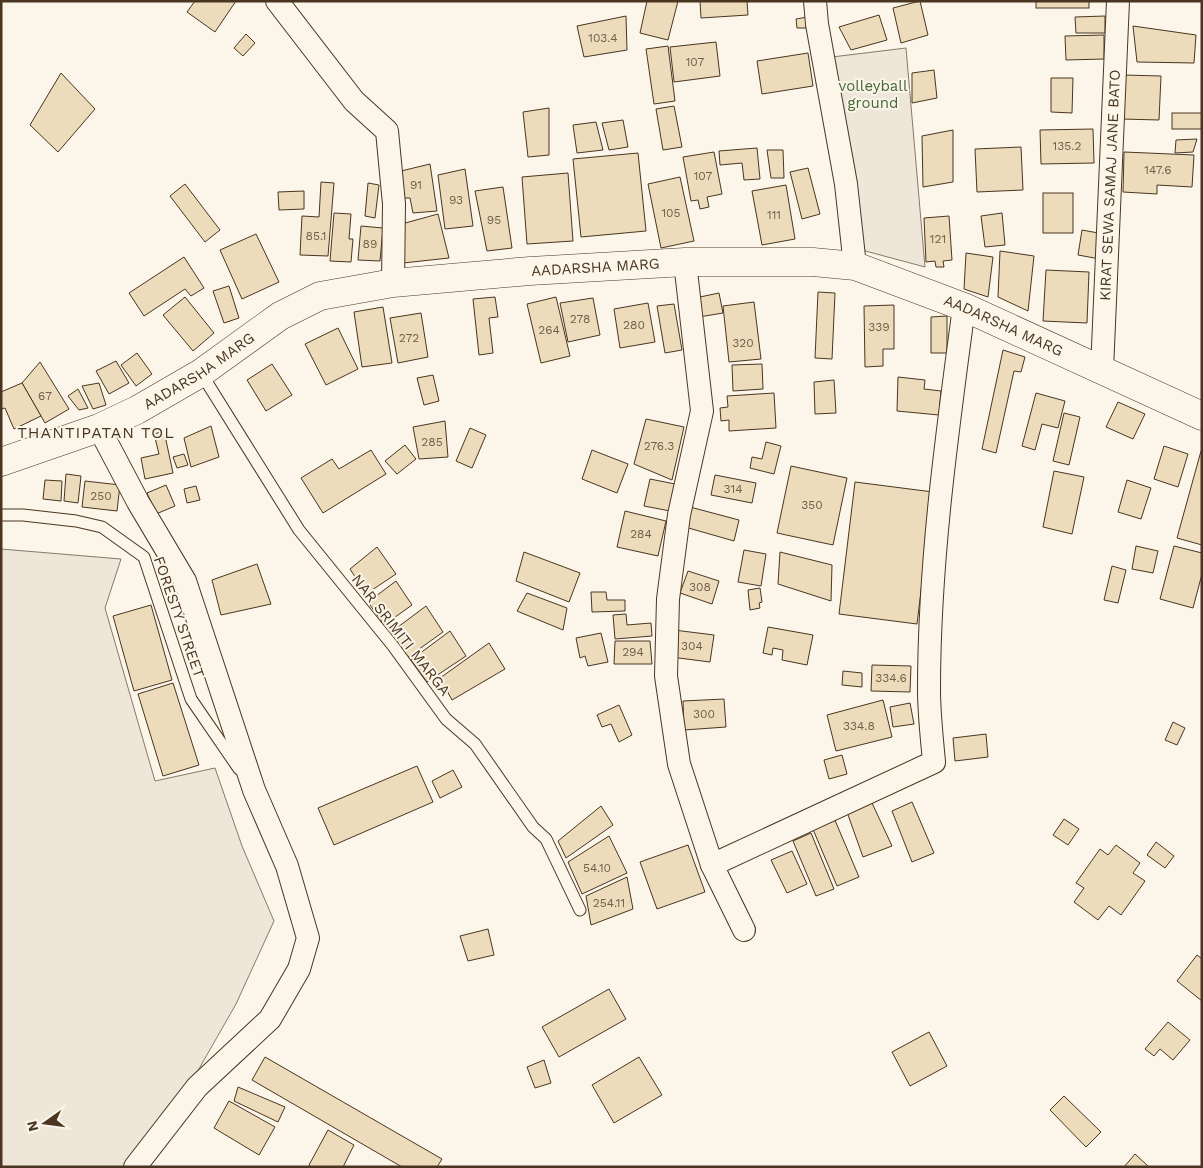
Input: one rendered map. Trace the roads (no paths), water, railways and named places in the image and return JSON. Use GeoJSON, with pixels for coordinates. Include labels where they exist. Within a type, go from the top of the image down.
{"type":"FeatureCollection","features":[{"type":"Feature","properties":{"kind":"main road","name":"AADARSHA MARG"},"geometry":{"type":"LineString","coordinates":[[1,462],[99,428],[145,406],[201,373],[280,316],[320,296],[393,283],[530,271],[685,262],[813,262],[855,266],[964,307],[1202,416]]}},
{"type":"Feature","properties":{"kind":"street"},"geometry":{"type":"LineString","coordinates":[[277,1],[354,101],[387,131],[394,204],[393,283]]}},
{"type":"Feature","properties":{"kind":"street"},"geometry":{"type":"LineString","coordinates":[[815,1],[817,24],[846,184],[855,266]]}},
{"type":"Feature","properties":{"kind":"street","name":"KIRAT SEWA SAMAJ JANE BATO"},"geometry":{"type":"LineString","coordinates":[[1102,370],[1118,1]]}},
{"type":"Feature","properties":{"kind":"street"},"geometry":{"type":"LineString","coordinates":[[685,262],[702,411],[678,515],[668,599],[666,676],[678,764],[712,865],[744,930]]}},
{"type":"Feature","properties":{"kind":"street"},"geometry":{"type":"LineString","coordinates":[[712,865],[934,762],[929,692],[933,572],[951,404],[964,307]]}},
{"type":"Feature","properties":{"kind":"street"},"geometry":{"type":"LineString","coordinates":[[99,428],[138,502],[185,581],[254,790],[287,866],[308,938],[301,961],[270,1019],[197,1087],[135,1167]]}},
{"type":"Feature","properties":{"kind":"lane","name":"NAR SRIMITI MARGA"},"geometry":{"type":"LineString","coordinates":[[201,373],[299,530],[393,646],[446,719],[475,744],[533,827],[546,839],[580,910]]}},
{"type":"Feature","properties":{"kind":"lane","name":"FORESTY STREET"},"geometry":{"type":"LineString","coordinates":[[1,515],[23,515],[76,521],[102,527],[144,556],[191,699],[254,790]]}},
{"type":"Feature","properties":{"kind":"district","name":"THANTIPATAN TOL"},"geometry":{"type":"Point","coordinates":[96,432]}},
{"type":"Feature","properties":{"kind":"park label","name":"volleyball ground"},"geometry":{"type":"Point","coordinates":[873,94]}}]}
